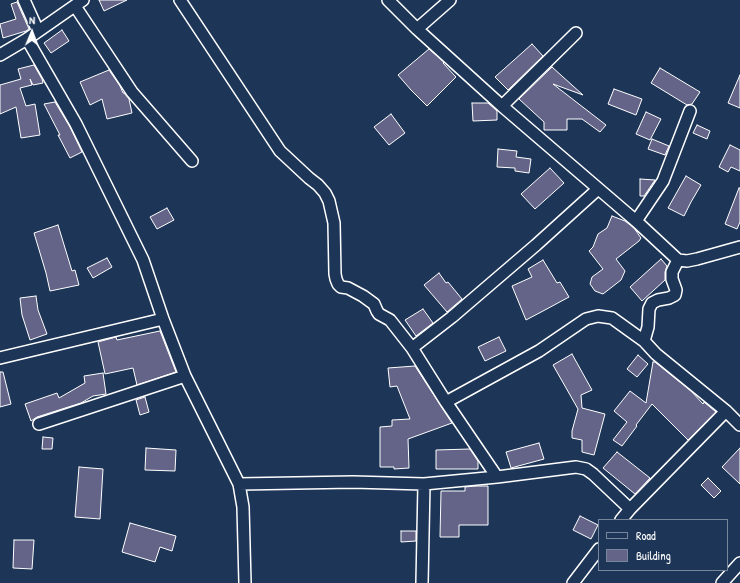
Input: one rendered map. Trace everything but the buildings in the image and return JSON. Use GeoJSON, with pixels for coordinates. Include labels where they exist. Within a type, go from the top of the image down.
{"type":"FeatureCollection","features":[{"type":"Feature","properties":{"kind":"street"},"geometry":{"type":"LineString","coordinates":[[24,0],[38,31]]}},
{"type":"Feature","properties":{"kind":"street"},"geometry":{"type":"LineString","coordinates":[[180,0],[280,151],[325,193],[329,201],[334,223],[335,274],[338,284],[363,296],[374,304],[376,311],[390,320],[412,348],[446,402],[497,477]]}},
{"type":"Feature","properties":{"kind":"street"},"geometry":{"type":"LineString","coordinates":[[388,0],[417,29],[502,106],[636,221],[678,260],[687,261],[697,259],[740,247]]}},
{"type":"Feature","properties":{"kind":"street"},"geometry":{"type":"LineString","coordinates":[[417,29],[450,0]]}},
{"type":"Feature","properties":{"kind":"street"},"geometry":{"type":"LineString","coordinates":[[0,55],[27,39],[79,3],[132,92],[192,161]]}},
{"type":"Feature","properties":{"kind":"street"},"geometry":{"type":"LineString","coordinates":[[502,106],[576,33]]}},
{"type":"Feature","properties":{"kind":"street"},"geometry":{"type":"LineString","coordinates":[[27,39],[76,124],[143,260],[163,320],[185,376],[239,484],[243,507],[245,583]]}},
{"type":"Feature","properties":{"kind":"street"},"geometry":{"type":"LineString","coordinates":[[636,221],[663,180],[690,111]]}},
{"type":"Feature","properties":{"kind":"street"},"geometry":{"type":"LineString","coordinates":[[412,348],[464,307],[536,246],[598,189]]}},
{"type":"Feature","properties":{"kind":"street"},"geometry":{"type":"LineString","coordinates":[[644,341],[648,327],[649,309],[652,303],[675,295],[676,290],[672,279],[672,272],[678,260]]}},
{"type":"Feature","properties":{"kind":"street"},"geometry":{"type":"LineString","coordinates":[[446,402],[539,351],[586,319],[598,316],[612,318],[644,341],[656,354],[726,411],[740,425]]}},
{"type":"Feature","properties":{"kind":"street"},"geometry":{"type":"LineString","coordinates":[[0,358],[163,320]]}},
{"type":"Feature","properties":{"kind":"street"},"geometry":{"type":"LineString","coordinates":[[39,424],[185,376]]}},
{"type":"Feature","properties":{"kind":"street"},"geometry":{"type":"LineString","coordinates":[[623,519],[630,509],[726,411]]}},
{"type":"Feature","properties":{"kind":"street"},"geometry":{"type":"LineString","coordinates":[[239,484],[353,482],[424,484],[576,467],[586,469],[593,474],[630,509]]}},
{"type":"Feature","properties":{"kind":"street"},"geometry":{"type":"LineString","coordinates":[[422,583],[424,484]]}},
{"type":"Feature","properties":{"kind":"street"},"geometry":{"type":"LineString","coordinates":[[573,583],[598,550]]}},
{"type":"Feature","properties":{"kind":"street"},"geometry":{"type":"LineString","coordinates":[[722,583],[740,563]]}}]}
